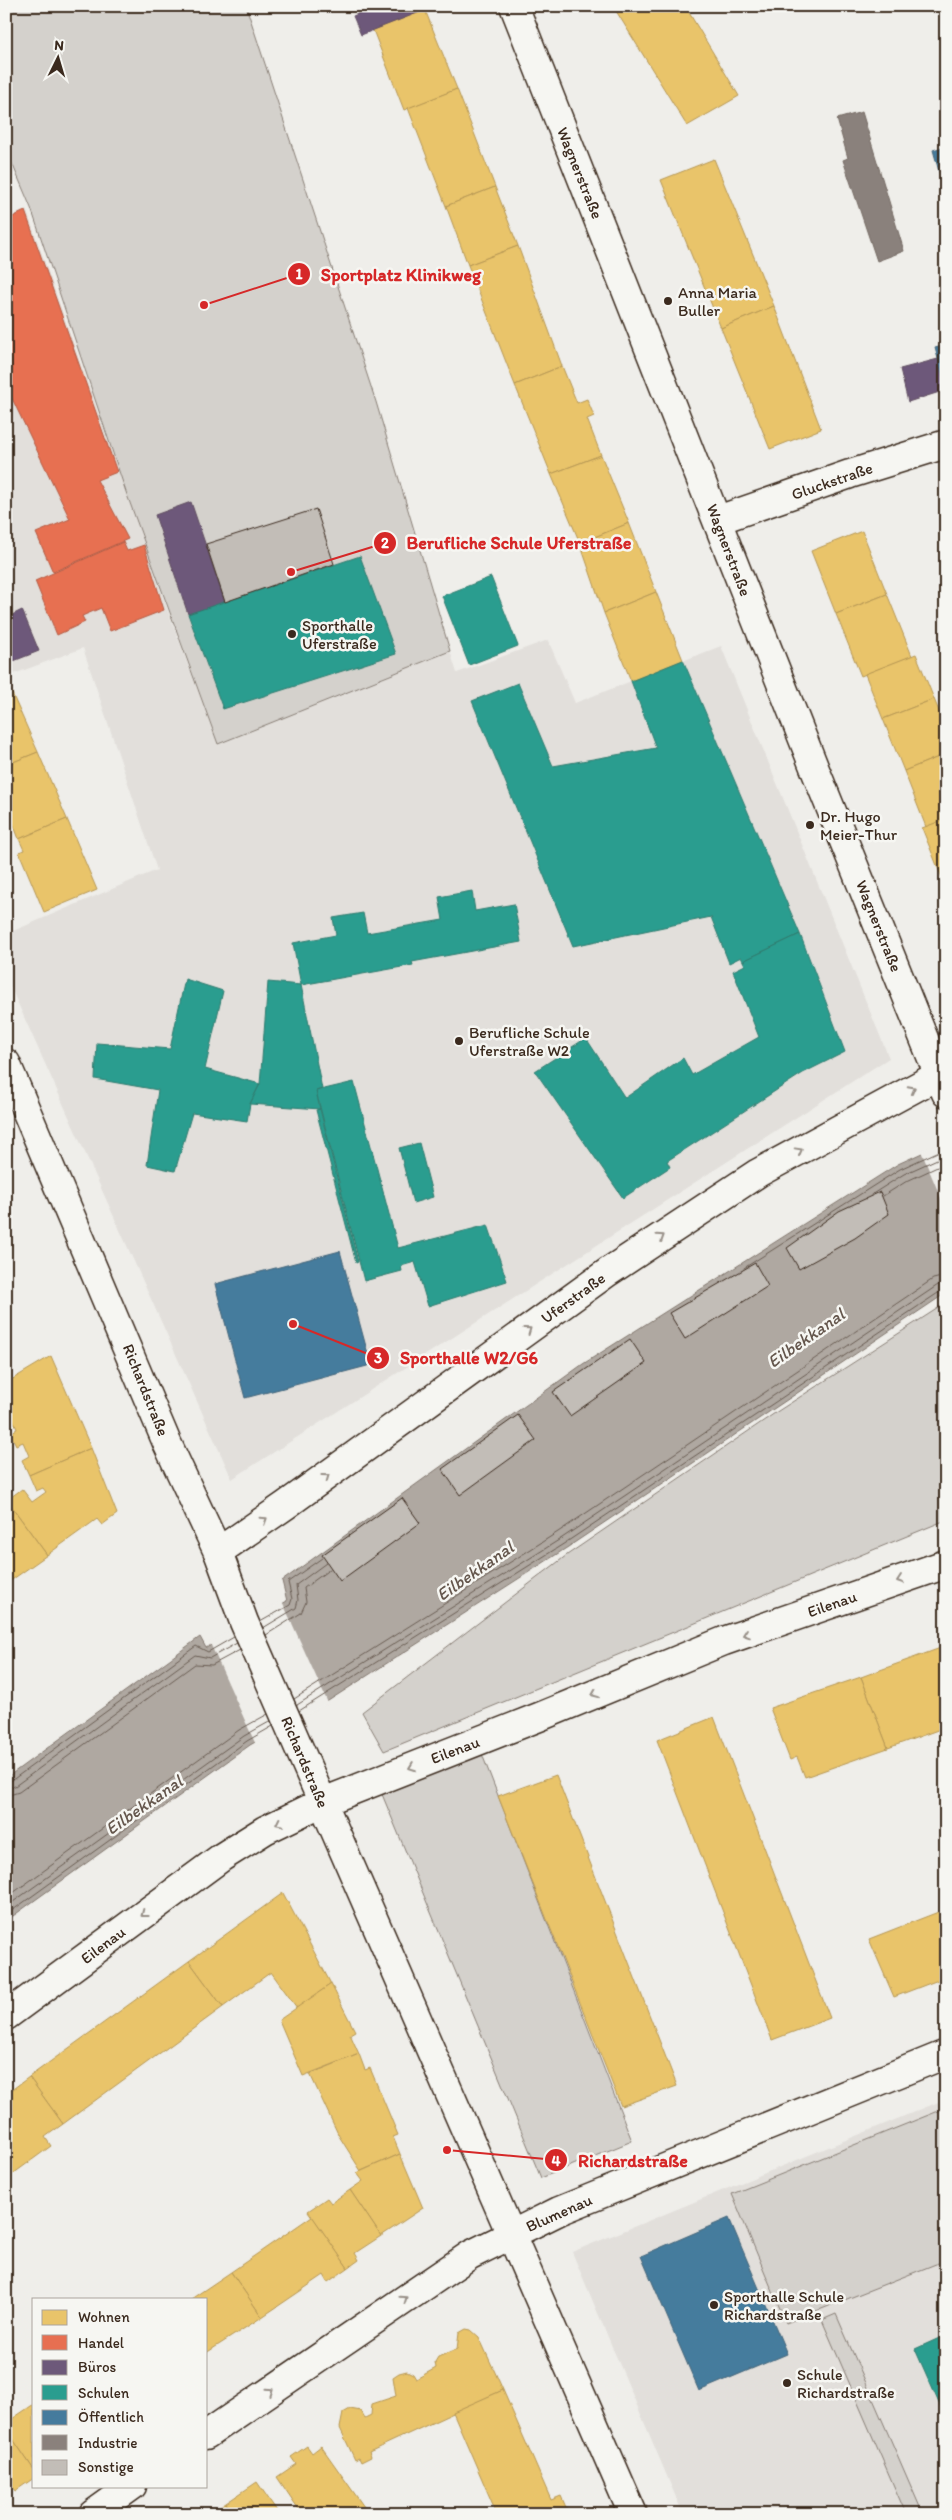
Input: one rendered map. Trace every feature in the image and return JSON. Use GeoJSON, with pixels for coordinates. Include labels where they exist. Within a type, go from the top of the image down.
{"type":"FeatureCollection","features":[{"type":"Feature","properties":{"kind":"street","name":"Wagnerstraße"},"geometry":{"type":"LineString","coordinates":[[514,6],[816,772],[944,1079]]}},
{"type":"Feature","properties":{"kind":"street","name":"Gluckstraße"},"geometry":{"type":"LineString","coordinates":[[718,520],[850,474],[946,444]]}},
{"type":"Feature","properties":{"kind":"street","name":"Richardstraße"},"geometry":{"type":"LineString","coordinates":[[6,1063],[168,1443],[218,1552],[244,1622],[510,2236],[633,2514]]}},
{"type":"Feature","properties":{"kind":"street","name":"Uferstraße"},"geometry":{"type":"LineString","coordinates":[[218,1552],[294,1500],[608,1272],[758,1174],[944,1079]]}},
{"type":"Feature","properties":{"kind":"street","name":"Eilenau"},"geometry":{"type":"LineString","coordinates":[[6,2016],[222,1857],[265,1830],[322,1802],[724,1642],[946,1564]]}},
{"type":"Feature","properties":{"kind":"street","name":"Blumenau"},"geometry":{"type":"LineString","coordinates":[[208,2434],[470,2255],[559,2211],[946,2054]]}},
{"type":"Feature","properties":{"kind":"street"},"geometry":{"type":"LineString","coordinates":[[93,2514],[129,2488]]}},
{"type":"Feature","properties":{"kind":"shaded area"},"geometry":{"type":"Polygon","coordinates":[[[6,6],[246,6],[376,402],[450,651],[218,744],[126,492],[31,208],[6,149],[6,6]]]}},
{"type":"Feature","properties":{"kind":"shaded area","name":"Berufliche Schule Uferstraße W2"},"geometry":{"type":"Polygon","coordinates":[[[26,209],[168,611],[218,744],[450,651],[457,673],[548,640],[575,703],[721,646],[889,1058],[232,1479],[6,977],[6,934],[157,870],[83,648],[6,677],[6,220],[26,209]]]}},
{"type":"Feature","properties":{"kind":"shaded area"},"geometry":{"type":"Polygon","coordinates":[[[946,1303],[946,1520],[384,1751],[362,1712],[567,1555],[775,1413],[946,1303]]]}},
{"type":"Feature","properties":{"kind":"shaded area"},"geometry":{"type":"Polygon","coordinates":[[[480,1749],[632,2141],[541,2178],[379,1787],[480,1749]]]}},
{"type":"Feature","properties":{"kind":"shaded area","name":"Schule Richardstraße"},"geometry":{"type":"Polygon","coordinates":[[[946,2099],[946,2514],[683,2514],[572,2252],[946,2099]]]}},
{"type":"Feature","properties":{"kind":"shaded area"},"geometry":{"type":"Polygon","coordinates":[[[946,2108],[946,2260],[786,2323],[732,2194],[946,2108]]]}},
{"type":"Feature","properties":{"kind":"shaded area"},"geometry":{"type":"Polygon","coordinates":[[[836,2314],[923,2514],[906,2514],[822,2320],[836,2314]]]}},
{"type":"Feature","properties":{"kind":"water","name":"Eilbekkanal"},"geometry":{"type":"Polygon","coordinates":[[[946,1142],[946,1293],[568,1547],[328,1701],[250,1745],[6,1921],[6,1778],[200,1637],[206,1648],[287,1601],[282,1581],[583,1364],[898,1164],[946,1142]]]}},
{"type":"Feature","properties":{"kind":"pier"},"geometry":{"type":"Polygon","coordinates":[[[946,1140],[946,1210],[921,1151],[946,1140]]]}},
{"type":"Feature","properties":{"kind":"pier"},"geometry":{"type":"Polygon","coordinates":[[[282,1601],[328,1703],[256,1745],[210,1643],[282,1601]]]}},
{"type":"Feature","properties":{"kind":"building: Wohnen"},"geometry":{"type":"Polygon","coordinates":[[[613,6],[685,6],[739,96],[687,126],[613,6]]]}},
{"type":"Feature","properties":{"kind":"building: Wohnen"},"geometry":{"type":"Polygon","coordinates":[[[425,10],[457,89],[404,110],[373,30],[425,10]]]}},
{"type":"Feature","properties":{"kind":"building: Wohnen"},"geometry":{"type":"Polygon","coordinates":[[[457,89],[495,187],[446,206],[408,108],[457,89]]]}},
{"type":"Feature","properties":{"kind":"building: Wohnen"},"geometry":{"type":"Polygon","coordinates":[[[714,159],[774,306],[721,328],[661,180],[714,159]]]}},
{"type":"Feature","properties":{"kind":"building: Wohnen"},"geometry":{"type":"Polygon","coordinates":[[[495,187],[518,246],[468,265],[446,206],[495,187]]]}},
{"type":"Feature","properties":{"kind":"building: Wohnen"},"geometry":{"type":"Polygon","coordinates":[[[518,246],[562,366],[515,385],[468,265],[518,246]]]}},
{"type":"Feature","properties":{"kind":"building: Wohnen"},"geometry":{"type":"Polygon","coordinates":[[[774,306],[821,429],[770,449],[721,328],[774,306]]]}},
{"type":"Feature","properties":{"kind":"building: Wohnen"},"geometry":{"type":"Polygon","coordinates":[[[562,366],[577,403],[587,399],[594,416],[587,419],[601,455],[551,474],[515,385],[562,366]]]}},
{"type":"Feature","properties":{"kind":"building: Wohnen"},"geometry":{"type":"Polygon","coordinates":[[[601,455],[629,523],[580,543],[551,474],[601,455]]]}},
{"type":"Feature","properties":{"kind":"building: Wohnen"},"geometry":{"type":"Polygon","coordinates":[[[629,523],[656,592],[604,613],[580,543],[629,523]]]}},
{"type":"Feature","properties":{"kind":"building: Wohnen"},"geometry":{"type":"Polygon","coordinates":[[[862,531],[887,594],[836,614],[811,551],[862,531]]]}},
{"type":"Feature","properties":{"kind":"building: Wohnen"},"geometry":{"type":"Polygon","coordinates":[[[656,592],[683,660],[631,681],[604,613],[656,592]]]}},
{"type":"Feature","properties":{"kind":"building: Wohnen"},"geometry":{"type":"Polygon","coordinates":[[[887,594],[912,656],[861,676],[836,614],[887,594]]]}},
{"type":"Feature","properties":{"kind":"building: Wohnen"},"geometry":{"type":"Polygon","coordinates":[[[916,654],[934,699],[883,719],[865,674],[916,654]]]}},
{"type":"Feature","properties":{"kind":"building: Wohnen"},"geometry":{"type":"Polygon","coordinates":[[[6,680],[38,752],[6,765],[6,680]]]}},
{"type":"Feature","properties":{"kind":"building: Wohnen"},"geometry":{"type":"Polygon","coordinates":[[[934,699],[946,728],[946,754],[904,771],[883,719],[934,699]]]}},
{"type":"Feature","properties":{"kind":"building: Wohnen"},"geometry":{"type":"Polygon","coordinates":[[[38,752],[67,819],[19,839],[11,818],[6,820],[6,765],[38,752]]]}},
{"type":"Feature","properties":{"kind":"building: Wohnen"},"geometry":{"type":"Polygon","coordinates":[[[946,754],[946,819],[926,827],[904,771],[946,754]]]}},
{"type":"Feature","properties":{"kind":"building: Wohnen"},"geometry":{"type":"Polygon","coordinates":[[[67,819],[97,890],[44,912],[19,852],[24,850],[19,839],[67,819]]]}},
{"type":"Feature","properties":{"kind":"building: Wohnen"},"geometry":{"type":"Polygon","coordinates":[[[946,819],[946,888],[922,828],[946,819]]]}},
{"type":"Feature","properties":{"kind":"building: Wohnen"},"geometry":{"type":"Polygon","coordinates":[[[51,1356],[91,1448],[29,1475],[22,1460],[29,1456],[23,1442],[16,1445],[10,1433],[17,1429],[6,1403],[6,1383],[51,1356]]]}},
{"type":"Feature","properties":{"kind":"building: Wohnen"},"geometry":{"type":"Polygon","coordinates":[[[91,1448],[117,1514],[102,1525],[97,1519],[47,1555],[7,1500],[22,1489],[32,1502],[46,1492],[43,1488],[36,1491],[29,1475],[91,1448]]]}},
{"type":"Feature","properties":{"kind":"building: Wohnen"},"geometry":{"type":"Polygon","coordinates":[[[6,1500],[47,1555],[6,1584],[6,1500]]]}},
{"type":"Feature","properties":{"kind":"building: Wohnen"},"geometry":{"type":"Polygon","coordinates":[[[946,1646],[946,1727],[888,1748],[861,1677],[946,1646]]]}},
{"type":"Feature","properties":{"kind":"building: Wohnen"},"geometry":{"type":"Polygon","coordinates":[[[861,1677],[888,1748],[805,1777],[797,1757],[790,1760],[770,1708],[861,1677]]]}},
{"type":"Feature","properties":{"kind":"building: Wohnen"},"geometry":{"type":"Polygon","coordinates":[[[714,1717],[830,2018],[772,2040],[657,1740],[714,1717]]]}},
{"type":"Feature","properties":{"kind":"building: Wohnen"},"geometry":{"type":"Polygon","coordinates":[[[556,1775],[677,2086],[621,2106],[498,1796],[556,1775]]]}},
{"type":"Feature","properties":{"kind":"building: Wohnen"},"geometry":{"type":"Polygon","coordinates":[[[283,1893],[331,1984],[297,2008],[271,1972],[223,2007],[189,1961],[283,1893]]]}},
{"type":"Feature","properties":{"kind":"building: Wohnen"},"geometry":{"type":"Polygon","coordinates":[[[946,1909],[946,1977],[894,1997],[869,1939],[946,1909]]]}},
{"type":"Feature","properties":{"kind":"building: Wohnen"},"geometry":{"type":"Polygon","coordinates":[[[189,1961],[223,2007],[63,2124],[29,2077],[189,1961]]]}},
{"type":"Feature","properties":{"kind":"building: Wohnen"},"geometry":{"type":"Polygon","coordinates":[[[331,1984],[355,2031],[350,2034],[359,2054],[303,2076],[279,2020],[331,1984]]]}},
{"type":"Feature","properties":{"kind":"building: Wohnen"},"geometry":{"type":"Polygon","coordinates":[[[359,2054],[365,2070],[370,2068],[398,2135],[393,2137],[400,2154],[361,2171],[339,2136],[310,2074],[359,2054]]]}},
{"type":"Feature","properties":{"kind":"building: Wohnen"},"geometry":{"type":"Polygon","coordinates":[[[29,2077],[63,2124],[45,2137],[51,2146],[6,2179],[6,2094],[29,2077]]]}},
{"type":"Feature","properties":{"kind":"building: Wohnen"},"geometry":{"type":"Polygon","coordinates":[[[400,2154],[423,2208],[381,2236],[350,2190],[363,2181],[357,2173],[400,2154]]]}},
{"type":"Feature","properties":{"kind":"building: Wohnen"},"geometry":{"type":"Polygon","coordinates":[[[350,2190],[381,2236],[355,2253],[359,2260],[348,2268],[308,2211],[327,2198],[331,2203],[350,2190]]]}},
{"type":"Feature","properties":{"kind":"building: Wohnen"},"geometry":{"type":"Polygon","coordinates":[[[312,2216],[348,2268],[328,2282],[324,2275],[262,2317],[231,2272],[312,2216]]]}},
{"type":"Feature","properties":{"kind":"building: Wohnen"},"geometry":{"type":"Polygon","coordinates":[[[231,2272],[262,2317],[208,2352],[208,2298],[192,2298],[231,2272]]]}},
{"type":"Feature","properties":{"kind":"building: Wohnen"},"geometry":{"type":"Polygon","coordinates":[[[466,2329],[471,2330],[479,2337],[503,2390],[369,2452],[371,2457],[361,2462],[359,2458],[355,2460],[340,2428],[343,2413],[350,2409],[361,2411],[365,2418],[371,2415],[372,2404],[396,2396],[393,2377],[407,2371],[413,2374],[416,2379],[436,2368],[435,2362],[438,2357],[457,2349],[459,2333],[466,2329]]]}},
{"type":"Feature","properties":{"kind":"building: Wohnen"},"geometry":{"type":"Polygon","coordinates":[[[503,2390],[551,2500],[561,2496],[569,2514],[497,2514],[453,2412],[503,2390]]]}},
{"type":"Feature","properties":{"kind":"building: Wohnen"},"geometry":{"type":"Polygon","coordinates":[[[32,2405],[32,2467],[6,2429],[6,2423],[32,2405]]]}},
{"type":"Feature","properties":{"kind":"building: Wohnen"},"geometry":{"type":"Polygon","coordinates":[[[6,2429],[32,2467],[32,2479],[15,2491],[13,2488],[6,2492],[6,2429]]]}},
{"type":"Feature","properties":{"kind":"building: Wohnen"},"geometry":{"type":"Polygon","coordinates":[[[307,2446],[312,2453],[321,2446],[369,2514],[302,2514],[277,2477],[296,2464],[291,2457],[307,2446]]]}},
{"type":"Feature","properties":{"kind":"building: Wohnen"},"geometry":{"type":"Polygon","coordinates":[[[257,2482],[279,2514],[233,2514],[226,2503],[257,2482]]]}},
{"type":"Feature","properties":{"kind":"building: Wohnen"},"geometry":{"type":"Polygon","coordinates":[[[226,2503],[233,2514],[210,2514],[226,2503]]]}},
{"type":"Feature","properties":{"kind":"building: Handel"},"geometry":{"type":"Polygon","coordinates":[[[25,211],[117,472],[97,480],[128,539],[53,572],[36,533],[70,519],[6,386],[6,220],[25,211]]]}},
{"type":"Feature","properties":{"kind":"building: Handel"},"geometry":{"type":"Polygon","coordinates":[[[123,542],[127,551],[144,545],[164,610],[110,631],[101,608],[82,616],[85,622],[57,635],[35,581],[123,542]]]}},
{"type":"Feature","properties":{"kind":"building: Büros"},"geometry":{"type":"Polygon","coordinates":[[[354,6],[424,6],[425,10],[361,35],[353,16],[358,14],[354,6]]]}},
{"type":"Feature","properties":{"kind":"building: Büros"},"geometry":{"type":"Polygon","coordinates":[[[938,359],[946,390],[908,402],[900,369],[938,359]]]}},
{"type":"Feature","properties":{"kind":"building: Büros"},"geometry":{"type":"Polygon","coordinates":[[[191,502],[225,602],[188,614],[155,515],[191,502]]]}},
{"type":"Feature","properties":{"kind":"building: Büros"},"geometry":{"type":"Polygon","coordinates":[[[6,604],[12,615],[22,610],[39,651],[6,664],[6,604]]]}},
{"type":"Feature","properties":{"kind":"building: Schulen","name":"Sporthalle Uferstraße"},"geometry":{"type":"Polygon","coordinates":[[[360,556],[396,654],[223,709],[188,614],[360,556]]]}},
{"type":"Feature","properties":{"kind":"building: Schulen"},"geometry":{"type":"Polygon","coordinates":[[[491,577],[518,646],[469,665],[442,596],[491,577]]]}},
{"type":"Feature","properties":{"kind":"building: Schulen"},"geometry":{"type":"Polygon","coordinates":[[[683,660],[800,934],[743,961],[741,957],[729,963],[711,917],[573,946],[472,701],[518,683],[553,766],[656,748],[631,681],[683,660]]]}},
{"type":"Feature","properties":{"kind":"building: Schulen"},"geometry":{"type":"Polygon","coordinates":[[[472,891],[475,911],[514,904],[521,942],[412,962],[413,965],[301,985],[293,943],[336,935],[333,918],[363,913],[367,933],[443,920],[439,897],[472,891]]]}},
{"type":"Feature","properties":{"kind":"building: Schulen"},"geometry":{"type":"Polygon","coordinates":[[[800,934],[845,1052],[803,1073],[667,1161],[670,1167],[623,1198],[535,1071],[586,1038],[625,1098],[683,1058],[692,1075],[759,1037],[733,971],[745,965],[743,961],[800,934]]]}},
{"type":"Feature","properties":{"kind":"building: Schulen"},"geometry":{"type":"Polygon","coordinates":[[[185,979],[223,991],[205,1069],[260,1084],[250,1104],[247,1121],[192,1113],[175,1171],[147,1165],[158,1090],[95,1079],[97,1043],[170,1049],[185,979]]]}},
{"type":"Feature","properties":{"kind":"building: Schulen"},"geometry":{"type":"Polygon","coordinates":[[[268,982],[301,985],[322,1089],[316,1091],[320,1109],[250,1104],[260,1084],[268,982]]]}},
{"type":"Feature","properties":{"kind":"building: Schulen"},"geometry":{"type":"Polygon","coordinates":[[[354,1082],[398,1248],[488,1225],[507,1281],[428,1306],[415,1262],[401,1266],[402,1271],[364,1281],[316,1091],[354,1082]]]}},
{"type":"Feature","properties":{"kind":"building: Schulen"},"geometry":{"type":"Polygon","coordinates":[[[320,1109],[358,1262],[356,1263],[316,1110],[320,1109]]]}},
{"type":"Feature","properties":{"kind":"building: Schulen"},"geometry":{"type":"Polygon","coordinates":[[[419,1143],[433,1197],[413,1203],[399,1148],[419,1143]]]}},
{"type":"Feature","properties":{"kind":"building: Schulen"},"geometry":{"type":"Polygon","coordinates":[[[946,2335],[946,2419],[915,2349],[946,2335]]]}},
{"type":"Feature","properties":{"kind":"building: Öffentlich"},"geometry":{"type":"Polygon","coordinates":[[[946,146],[946,196],[933,150],[946,146]]]}},
{"type":"Feature","properties":{"kind":"building: Öffentlich"},"geometry":{"type":"Polygon","coordinates":[[[946,345],[946,387],[935,348],[946,345]]]}},
{"type":"Feature","properties":{"kind":"building: Öffentlich"},"geometry":{"type":"Polygon","coordinates":[[[340,1251],[371,1365],[245,1398],[215,1284],[340,1251]]]}},
{"type":"Feature","properties":{"kind":"building: Öffentlich","name":"Sporthalle Schule Richardstraße"},"geometry":{"type":"Polygon","coordinates":[[[729,2218],[787,2354],[699,2391],[641,2256],[729,2218]]]}},
{"type":"Feature","properties":{"kind":"building: Industrie"},"geometry":{"type":"Polygon","coordinates":[[[862,112],[904,251],[877,261],[843,160],[848,158],[837,119],[862,112]]]}},
{"type":"Feature","properties":{"kind":"building: Sonstige"},"geometry":{"type":"Polygon","coordinates":[[[316,509],[334,564],[225,602],[206,544],[316,509]]]}},
{"type":"Feature","properties":{"kind":"building: Sonstige"},"geometry":{"type":"Polygon","coordinates":[[[880,1192],[889,1214],[855,1238],[799,1269],[787,1248],[839,1211],[880,1192]]]}},
{"type":"Feature","properties":{"kind":"building: Sonstige"},"geometry":{"type":"Polygon","coordinates":[[[755,1263],[768,1286],[685,1339],[669,1313],[755,1263]]]}},
{"type":"Feature","properties":{"kind":"building: Sonstige"},"geometry":{"type":"Polygon","coordinates":[[[630,1339],[646,1363],[570,1416],[553,1392],[630,1339]]]}},
{"type":"Feature","properties":{"kind":"building: Sonstige"},"geometry":{"type":"Polygon","coordinates":[[[518,1415],[536,1440],[460,1495],[442,1469],[518,1415]]]}},
{"type":"Feature","properties":{"kind":"building: Sonstige"},"geometry":{"type":"Polygon","coordinates":[[[402,1498],[420,1523],[340,1581],[322,1555],[402,1498]]]}},
{"type":"Feature","properties":{"kind":"place","name":"Anna Maria Buller"},"geometry":{"type":"Point","coordinates":[668,301]}},
{"type":"Feature","properties":{"kind":"place","name":"Sportplatz Klinikweg"},"geometry":{"type":"Point","coordinates":[204,305]}},
{"type":"Feature","properties":{"kind":"place","name":"Berufliche Schule Uferstraße"},"geometry":{"type":"Point","coordinates":[291,572]}},
{"type":"Feature","properties":{"kind":"place","name":"Sporthalle Uferstraße"},"geometry":{"type":"Point","coordinates":[292,634]}},
{"type":"Feature","properties":{"kind":"place","name":"Dr. Hugo Meier-Thur"},"geometry":{"type":"Point","coordinates":[810,825]}},
{"type":"Feature","properties":{"kind":"place","name":"Berufliche Schule Uferstraße W2"},"geometry":{"type":"Point","coordinates":[459,1041]}},
{"type":"Feature","properties":{"kind":"place","name":"Sporthalle W2/G6"},"geometry":{"type":"Point","coordinates":[293,1324]}},
{"type":"Feature","properties":{"kind":"place","name":"Richardstraße"},"geometry":{"type":"Point","coordinates":[447,2150]}},
{"type":"Feature","properties":{"kind":"place","name":"Sporthalle Schule Richardstraße"},"geometry":{"type":"Point","coordinates":[714,2305]}},
{"type":"Feature","properties":{"kind":"place","name":"Schule Richardstraße"},"geometry":{"type":"Point","coordinates":[787,2383]}}]}
